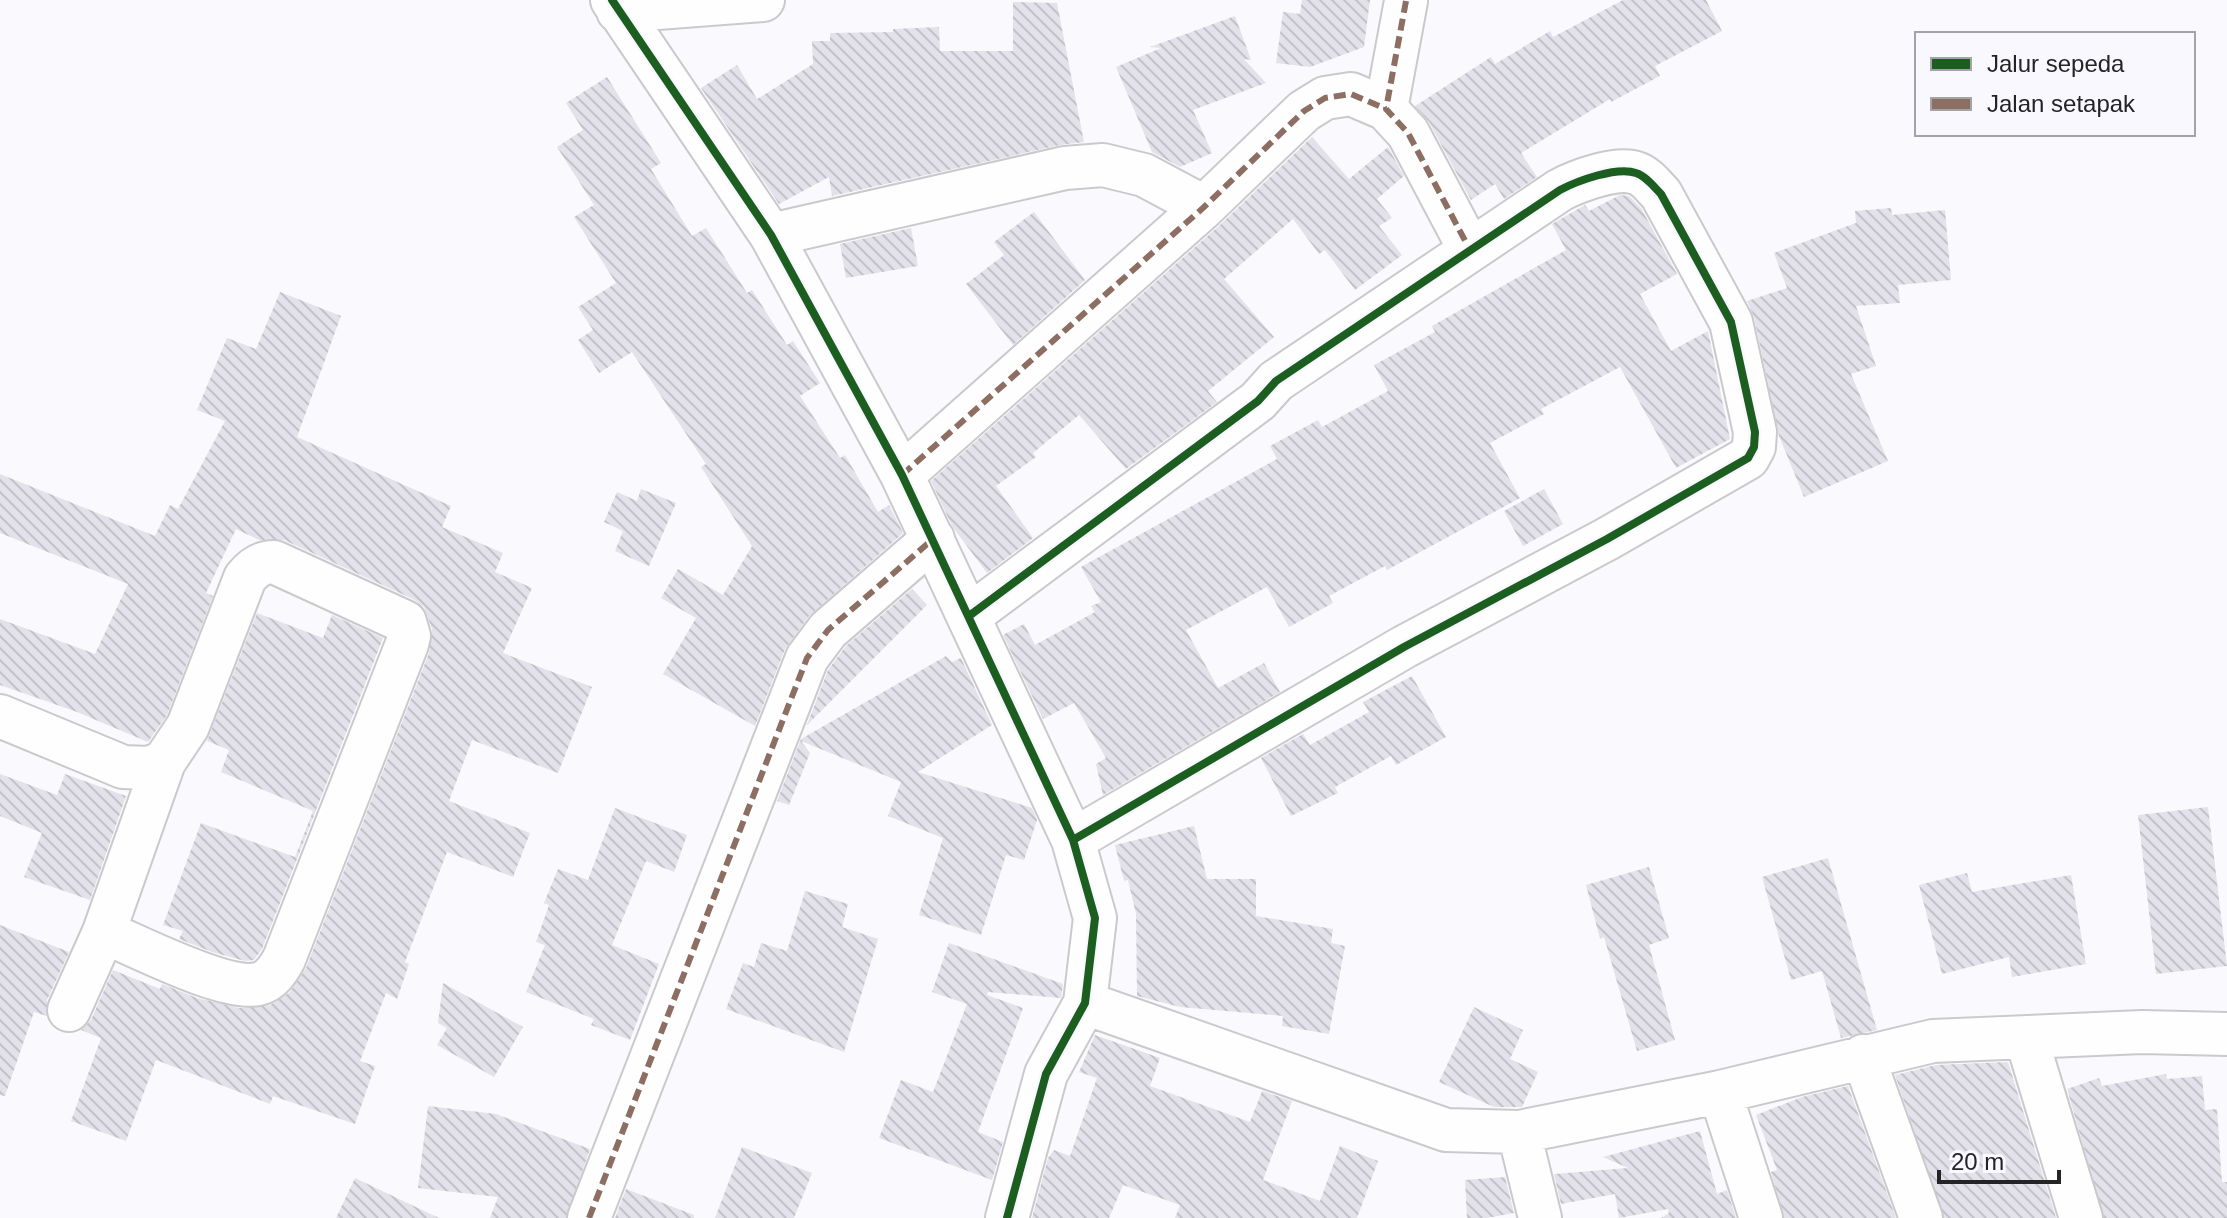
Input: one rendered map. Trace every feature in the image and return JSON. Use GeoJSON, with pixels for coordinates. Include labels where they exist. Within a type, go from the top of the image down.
{"type":"FeatureCollection","features":[{"type":"Feature","properties":{"kind":"street"},"geometry":{"type":"LineString","coordinates":[[615,5],[763,0]]}},
{"type":"Feature","properties":{"kind":"street"},"geometry":{"type":"LineString","coordinates":[[1386,109],[1406,1]]}},
{"type":"Feature","properties":{"kind":"street"},"geometry":{"type":"LineString","coordinates":[[615,5],[771,235],[902,475],[1073,840],[1095,918],[1085,1003],[1046,1074],[1007,1218]]}},
{"type":"Feature","properties":{"kind":"street"},"geometry":{"type":"LineString","coordinates":[[902,475],[1204,207],[1304,111],[1325,98],[1351,94],[1386,109],[1408,133],[1470,250]]}},
{"type":"Feature","properties":{"kind":"street"},"geometry":{"type":"LineString","coordinates":[[771,235],[1065,168],[1103,165],[1144,175],[1204,207]]}},
{"type":"Feature","properties":{"kind":"street"},"geometry":{"type":"LineString","coordinates":[[969,616],[1258,401],[1276,381],[1576,181],[1619,172],[1636,172],[1648,180],[1661,194],[1731,322],[1755,432],[1754,447],[1748,458],[1607,539],[1404,647],[1073,840]]}},
{"type":"Feature","properties":{"kind":"street"},"geometry":{"type":"LineString","coordinates":[[589,1218],[807,658],[828,630],[933,539]]}},
{"type":"Feature","properties":{"kind":"street"},"geometry":{"type":"LineString","coordinates":[[69,1010],[104,932],[164,762],[188,726],[245,578],[257,566],[274,562],[405,622],[409,636],[407,644],[276,973],[262,983],[248,986],[235,983],[211,977],[104,932]]}},
{"type":"Feature","properties":{"kind":"street"},"geometry":{"type":"LineString","coordinates":[[0,716],[123,767],[149,768],[164,762]]}},
{"type":"Feature","properties":{"kind":"street"},"geometry":{"type":"LineString","coordinates":[[1085,1003],[1446,1130],[1519,1132],[1720,1092],[1933,1041],[2142,1032],[2227,1034]]}},
{"type":"Feature","properties":{"kind":"street"},"geometry":{"type":"LineString","coordinates":[[2026,1037],[2081,1218]]}},
{"type":"Feature","properties":{"kind":"street"},"geometry":{"type":"LineString","coordinates":[[1863,1056],[1921,1218]]}},
{"type":"Feature","properties":{"kind":"street"},"geometry":{"type":"LineString","coordinates":[[1720,1092],[1761,1218]]}},
{"type":"Feature","properties":{"kind":"street"},"geometry":{"type":"LineString","coordinates":[[1519,1132],[1540,1218]]}},
{"type":"Feature","properties":{"kind":"building"},"geometry":{"type":"Polygon","coordinates":[[[1302,0],[1370,0],[1364,47],[1310,67],[1276,63],[1283,12],[1300,14],[1302,0]]]}},
{"type":"Feature","properties":{"kind":"building"},"geometry":{"type":"Polygon","coordinates":[[[1623,0],[1706,0],[1722,31],[1655,66],[1660,76],[1611,102],[1610,99],[1521,153],[1537,177],[1504,199],[1495,184],[1471,200],[1429,122],[1415,106],[1491,57],[1495,64],[1550,31],[1553,37],[1623,0]]]}},
{"type":"Feature","properties":{"kind":"building"},"geometry":{"type":"Polygon","coordinates":[[[1013,2],[1057,3],[1084,142],[832,196],[829,177],[779,204],[701,88],[737,65],[757,99],[813,64],[812,41],[830,41],[830,33],[893,32],[893,29],[939,27],[940,51],[1013,51],[1013,2]]]}},
{"type":"Feature","properties":{"kind":"building"},"geometry":{"type":"Polygon","coordinates":[[[1235,16],[1251,60],[1244,59],[1266,83],[1193,110],[1212,153],[1180,167],[1152,152],[1116,67],[1161,48],[1150,47],[1235,16]]]}},
{"type":"Feature","properties":{"kind":"building"},"geometry":{"type":"Polygon","coordinates":[[[607,77],[661,163],[651,169],[692,236],[706,228],[747,293],[752,290],[787,345],[793,341],[820,383],[800,396],[840,458],[845,455],[878,512],[889,505],[903,533],[809,616],[785,649],[755,726],[663,674],[696,618],[661,598],[678,569],[723,595],[752,546],[701,467],[706,464],[632,352],[599,373],[578,340],[593,330],[578,307],[616,283],[574,217],[594,205],[557,147],[583,130],[566,103],[607,77]]]}},
{"type":"Feature","properties":{"kind":"building"},"geometry":{"type":"Polygon","coordinates":[[[1312,137],[1349,179],[1388,147],[1404,176],[1377,199],[1392,218],[1379,226],[1402,255],[1355,290],[1325,250],[1319,254],[1293,219],[1224,279],[1274,337],[1208,391],[1217,402],[1126,469],[1079,415],[1033,453],[1036,457],[996,486],[1033,538],[987,573],[952,526],[931,481],[1220,225],[1312,137]]]}},
{"type":"Feature","properties":{"kind":"building"},"geometry":{"type":"Polygon","coordinates":[[[1620,195],[1629,196],[1641,208],[1677,274],[1640,294],[1671,351],[1708,331],[1730,439],[1676,468],[1620,367],[1541,409],[1544,414],[1490,443],[1520,498],[1387,570],[1385,566],[1329,596],[1333,603],[1289,627],[1267,587],[1186,630],[1218,688],[1264,663],[1280,692],[1103,795],[1096,764],[1106,758],[1074,703],[1043,719],[1003,635],[1024,624],[1035,645],[1095,612],[1091,606],[1101,602],[1081,567],[1277,459],[1270,446],[1318,420],[1322,427],[1388,391],[1374,365],[1435,332],[1432,326],[1566,250],[1552,224],[1585,205],[1589,211],[1620,195]]]}},
{"type":"Feature","properties":{"kind":"building"},"geometry":{"type":"Polygon","coordinates":[[[1891,208],[1892,215],[1945,210],[1951,280],[1898,285],[1900,303],[1856,306],[1876,366],[1851,374],[1888,461],[1804,497],[1779,436],[1754,317],[1747,301],[1787,288],[1774,253],[1856,223],[1855,211],[1891,208]]]}},
{"type":"Feature","properties":{"kind":"building"},"geometry":{"type":"Polygon","coordinates":[[[1034,212],[1085,280],[1013,345],[966,284],[1004,255],[994,242],[1034,212]]]}},
{"type":"Feature","properties":{"kind":"building"},"geometry":{"type":"Polygon","coordinates":[[[911,228],[918,266],[846,278],[840,244],[911,228]]]}},
{"type":"Feature","properties":{"kind":"building"},"geometry":{"type":"Polygon","coordinates":[[[280,292],[341,316],[297,437],[451,506],[442,527],[503,553],[495,572],[532,588],[503,653],[592,687],[558,773],[472,740],[449,801],[530,833],[513,877],[447,852],[405,962],[409,964],[397,999],[386,993],[360,1061],[375,1066],[355,1124],[273,1096],[270,1104],[156,1060],[126,1141],[71,1121],[101,1038],[81,1030],[91,1020],[113,970],[160,989],[162,984],[197,998],[239,1008],[270,1005],[290,992],[306,968],[429,653],[432,629],[424,607],[415,600],[284,540],[259,540],[236,529],[206,593],[213,596],[167,715],[148,742],[77,712],[0,685],[0,619],[95,654],[128,584],[0,533],[0,474],[155,536],[170,505],[178,509],[225,421],[197,410],[227,338],[256,349],[280,292]]]}},
{"type":"Feature","properties":{"kind":"building"},"geometry":{"type":"Polygon","coordinates":[[[641,489],[676,503],[649,566],[615,551],[623,531],[604,522],[617,492],[637,501],[641,489]]]}},
{"type":"Feature","properties":{"kind":"building"},"geometry":{"type":"Polygon","coordinates":[[[1544,489],[1563,524],[1523,546],[1504,511],[1544,489]]]}},
{"type":"Feature","properties":{"kind":"building"},"geometry":{"type":"Polygon","coordinates":[[[912,589],[927,605],[807,725],[828,670],[846,646],[912,589]]]}},
{"type":"Feature","properties":{"kind":"building"},"geometry":{"type":"Polygon","coordinates":[[[257,613],[323,638],[332,615],[383,638],[262,949],[254,960],[245,961],[179,939],[183,931],[163,925],[201,823],[295,857],[313,811],[221,772],[229,750],[207,741],[257,613]]]}},
{"type":"Feature","properties":{"kind":"building"},"geometry":{"type":"Polygon","coordinates":[[[946,656],[952,662],[961,658],[992,725],[918,772],[1032,808],[1037,820],[1024,860],[1006,855],[981,935],[919,915],[943,838],[888,816],[901,782],[801,741],[810,753],[789,805],[777,801],[801,739],[946,656]]]}},
{"type":"Feature","properties":{"kind":"building"},"geometry":{"type":"Polygon","coordinates":[[[1412,676],[1446,737],[1396,765],[1391,756],[1335,787],[1338,793],[1291,816],[1261,758],[1303,734],[1310,745],[1369,712],[1363,702],[1412,676]]]}},
{"type":"Feature","properties":{"kind":"building"},"geometry":{"type":"Polygon","coordinates":[[[0,774],[57,795],[65,774],[126,796],[90,900],[24,877],[42,833],[0,816],[0,774]]]}},
{"type":"Feature","properties":{"kind":"building"},"geometry":{"type":"Polygon","coordinates":[[[2208,807],[2227,966],[2156,974],[2138,815],[2208,807]]]}},
{"type":"Feature","properties":{"kind":"building"},"geometry":{"type":"Polygon","coordinates":[[[615,808],[687,835],[674,872],[646,861],[612,945],[659,964],[630,1040],[591,1025],[594,1019],[526,992],[545,945],[536,942],[549,905],[544,903],[558,869],[588,880],[615,808]]]}},
{"type":"Feature","properties":{"kind":"building"},"geometry":{"type":"Polygon","coordinates":[[[1194,826],[1207,879],[1256,879],[1256,916],[1333,929],[1331,943],[1345,946],[1329,1034],[1282,1026],[1283,1016],[1180,1007],[1137,996],[1136,914],[1115,845],[1194,826]]]}},
{"type":"Feature","properties":{"kind":"building"},"geometry":{"type":"Polygon","coordinates":[[[1828,858],[1877,1030],[1841,1038],[1822,971],[1791,980],[1762,877],[1828,858]]]}},
{"type":"Feature","properties":{"kind":"building"},"geometry":{"type":"Polygon","coordinates":[[[1649,867],[1669,938],[1649,945],[1675,1040],[1637,1051],[1604,937],[1600,939],[1586,885],[1649,867]]]}},
{"type":"Feature","properties":{"kind":"building"},"geometry":{"type":"Polygon","coordinates":[[[1967,873],[1972,892],[2071,875],[2086,964],[2012,977],[2009,957],[1942,974],[1919,885],[1967,873]]]}},
{"type":"Feature","properties":{"kind":"building"},"geometry":{"type":"Polygon","coordinates":[[[805,891],[848,904],[842,927],[878,939],[844,1052],[726,1009],[743,963],[754,967],[761,943],[787,951],[805,891]]]}},
{"type":"Feature","properties":{"kind":"building"},"geometry":{"type":"Polygon","coordinates":[[[0,925],[69,952],[47,1000],[47,1016],[34,1012],[5,1096],[0,1095],[0,925]]]}},
{"type":"Feature","properties":{"kind":"building"},"geometry":{"type":"Polygon","coordinates":[[[949,943],[1063,984],[1061,998],[988,992],[987,995],[1023,1008],[978,1132],[1003,1142],[992,1180],[879,1138],[901,1080],[933,1092],[967,1004],[932,992],[949,943]]]}},
{"type":"Feature","properties":{"kind":"building"},"geometry":{"type":"Polygon","coordinates":[[[443,983],[523,1027],[494,1077],[437,1045],[447,1028],[438,1023],[443,983]]]}},
{"type":"Feature","properties":{"kind":"building"},"geometry":{"type":"Polygon","coordinates":[[[1474,1007],[1523,1030],[1510,1059],[1538,1072],[1522,1107],[1494,1107],[1439,1082],[1474,1007]]]}},
{"type":"Feature","properties":{"kind":"building"},"geometry":{"type":"Polygon","coordinates":[[[1095,1035],[1160,1058],[1150,1086],[1250,1122],[1262,1091],[1292,1101],[1263,1180],[1320,1201],[1340,1146],[1378,1161],[1357,1218],[1175,1218],[1180,1205],[1123,1185],[1109,1218],[1032,1218],[1048,1158],[1054,1150],[1070,1156],[1097,1078],[1079,1072],[1095,1035]]]}},
{"type":"Feature","properties":{"kind":"building"},"geometry":{"type":"Polygon","coordinates":[[[2008,1062],[2056,1218],[1944,1218],[1895,1075],[1936,1065],[2008,1062]]]}},
{"type":"Feature","properties":{"kind":"building"},"geometry":{"type":"Polygon","coordinates":[[[2166,1074],[2167,1079],[2202,1076],[2205,1110],[2217,1109],[2222,1182],[2227,1182],[2227,1218],[2104,1218],[2067,1089],[2099,1078],[2102,1086],[2166,1074]]]}},
{"type":"Feature","properties":{"kind":"building"},"geometry":{"type":"Polygon","coordinates":[[[1848,1086],[1896,1218],[1784,1218],[1771,1172],[1777,1170],[1756,1115],[1802,1097],[1848,1086]]]}},
{"type":"Feature","properties":{"kind":"building"},"geometry":{"type":"Polygon","coordinates":[[[428,1106],[496,1114],[590,1149],[566,1218],[490,1218],[498,1197],[418,1188],[428,1106]]]}},
{"type":"Feature","properties":{"kind":"building"},"geometry":{"type":"Polygon","coordinates":[[[1700,1131],[1717,1194],[1727,1190],[1736,1218],[1661,1218],[1669,1213],[1668,1209],[1619,1218],[1615,1194],[1561,1204],[1554,1174],[1628,1168],[1603,1157],[1700,1131]]]}},
{"type":"Feature","properties":{"kind":"building"},"geometry":{"type":"Polygon","coordinates":[[[742,1147],[812,1173],[794,1218],[715,1218],[742,1147]]]}},
{"type":"Feature","properties":{"kind":"building"},"geometry":{"type":"Polygon","coordinates":[[[1505,1177],[1514,1213],[1467,1218],[1465,1180],[1505,1177]]]}},
{"type":"Feature","properties":{"kind":"building"},"geometry":{"type":"Polygon","coordinates":[[[355,1178],[439,1218],[336,1218],[355,1178]]]}},
{"type":"Feature","properties":{"kind":"building"},"geometry":{"type":"Polygon","coordinates":[[[626,1189],[694,1215],[694,1218],[615,1218],[626,1189]]]}},
{"type":"Feature","properties":{"kind":"marked path"},"geometry":{"type":"LineString","coordinates":[[1406,1],[1386,109],[1408,133],[1470,250]]}},
{"type":"Feature","properties":{"kind":"marked path"},"geometry":{"type":"LineString","coordinates":[[902,475],[1204,207],[1304,111],[1325,98],[1351,94],[1386,109]]}},
{"type":"Feature","properties":{"kind":"marked path"},"geometry":{"type":"LineString","coordinates":[[589,1218],[807,658],[828,630],[933,539]]}},
{"type":"Feature","properties":{"kind":"cycle path"},"geometry":{"type":"LineString","coordinates":[[612,0],[771,235],[902,475],[1073,840],[1095,918],[1085,1003],[1046,1074],[1007,1218]]}},
{"type":"Feature","properties":{"kind":"cycle path"},"geometry":{"type":"LineString","coordinates":[[969,616],[1258,401],[1276,381],[1560,190],[1576,183],[1618,171],[1636,173],[1646,179],[1661,194],[1731,322],[1755,432],[1754,447],[1748,458],[1607,539],[1404,647],[1073,840]]}}]}
